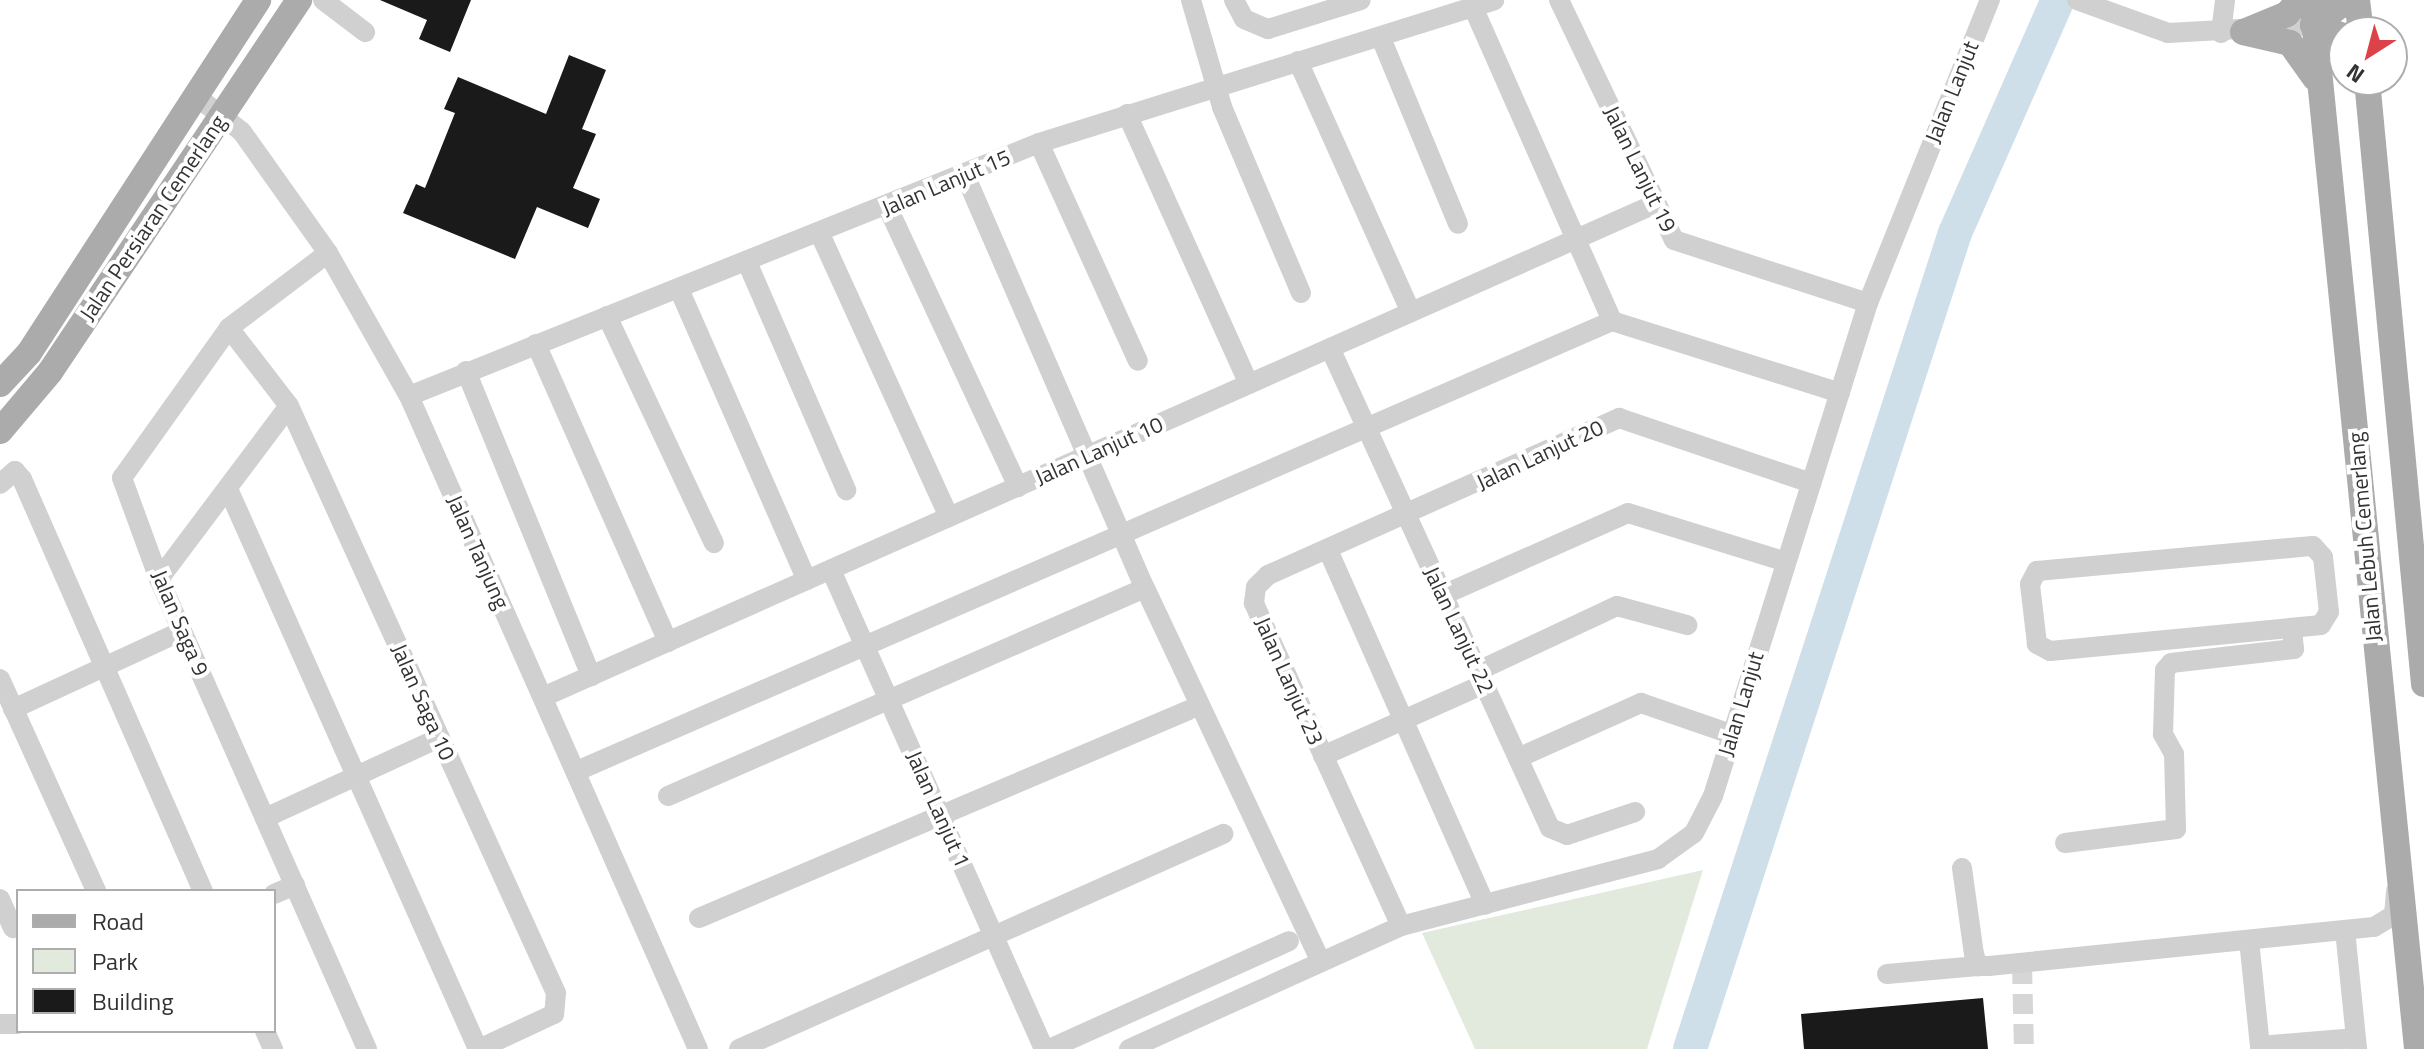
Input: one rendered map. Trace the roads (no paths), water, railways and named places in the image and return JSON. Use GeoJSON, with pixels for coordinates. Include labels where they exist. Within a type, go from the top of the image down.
{"type":"FeatureCollection","features":[{"type":"Feature","properties":{"kind":"main road","name":"Jalan Persiaran Cemerlang"},"geometry":{"type":"LineString","coordinates":[[0,384],[29,353],[258,0]]}},
{"type":"Feature","properties":{"kind":"main road","name":"Jalan Persiaran Cemerlang"},"geometry":{"type":"LineString","coordinates":[[0,431],[50,372],[299,0]]}},
{"type":"Feature","properties":{"kind":"main road"},"geometry":{"type":"LineString","coordinates":[[2232,33],[2287,14],[2299,0]]}},
{"type":"Feature","properties":{"kind":"main road"},"geometry":{"type":"LineString","coordinates":[[2312,13],[2348,0]]}},
{"type":"Feature","properties":{"kind":"main road","name":"Jalan Lebuh Cemerlang"},"geometry":{"type":"LineString","coordinates":[[2312,13],[2417,1049]]}},
{"type":"Feature","properties":{"kind":"main road"},"geometry":{"type":"LineString","coordinates":[[2232,33],[2290,43],[2319,87]]}},
{"type":"Feature","properties":{"kind":"main road","name":"Jalan Lebuh Cemerlang"},"geometry":{"type":"LineString","coordinates":[[2369,96],[2417,536],[2424,684]]}},
{"type":"Feature","properties":{"kind":"street"},"geometry":{"type":"LineString","coordinates":[[323,0],[365,32]]}},
{"type":"Feature","properties":{"kind":"street"},"geometry":{"type":"LineString","coordinates":[[1191,0],[1216,86],[1301,293]]}},
{"type":"Feature","properties":{"kind":"street"},"geometry":{"type":"LineString","coordinates":[[1234,0],[1244,19],[1268,29],[1361,0]]}},
{"type":"Feature","properties":{"kind":"street","name":"Jalan Lanjut 15"},"geometry":{"type":"LineString","coordinates":[[409,396],[466,371],[888,208],[1039,143],[1494,0]]}},
{"type":"Feature","properties":{"kind":"street","name":"Jalan Lanjut 19"},"geometry":{"type":"LineString","coordinates":[[1559,0],[1666,229],[1687,247],[1868,303]]}},
{"type":"Feature","properties":{"kind":"street","name":"Jalan Lanjut"},"geometry":{"type":"LineString","coordinates":[[1129,1049],[1401,926],[1658,859],[1694,833],[1713,796],[1868,303],[1990,0]]}},
{"type":"Feature","properties":{"kind":"street"},"geometry":{"type":"LineString","coordinates":[[2077,0],[2130,22],[2168,33],[2232,33],[2312,13]]}},
{"type":"Feature","properties":{"kind":"street"},"geometry":{"type":"LineString","coordinates":[[2225,0],[2232,33]]}},
{"type":"Feature","properties":{"kind":"street"},"geometry":{"type":"LineString","coordinates":[[1473,7],[1612,321]]}},
{"type":"Feature","properties":{"kind":"street"},"geometry":{"type":"LineString","coordinates":[[1381,38],[1458,224]]}},
{"type":"Feature","properties":{"kind":"street"},"geometry":{"type":"LineString","coordinates":[[1298,61],[1411,312]]}},
{"type":"Feature","properties":{"kind":"street","name":"Jalan Tanjung"},"geometry":{"type":"LineString","coordinates":[[196,96],[223,113],[328,253],[409,396],[698,1049]]}},
{"type":"Feature","properties":{"kind":"street"},"geometry":{"type":"LineString","coordinates":[[1127,114],[1249,384]]}},
{"type":"Feature","properties":{"kind":"street"},"geometry":{"type":"LineString","coordinates":[[1039,143],[1138,361]]}},
{"type":"Feature","properties":{"kind":"street"},"geometry":{"type":"LineString","coordinates":[[965,175],[1145,588],[1321,962]]}},
{"type":"Feature","properties":{"kind":"street","name":"Jalan Lanjut 10"},"geometry":{"type":"LineString","coordinates":[[543,697],[1655,204]]}},
{"type":"Feature","properties":{"kind":"street"},"geometry":{"type":"LineString","coordinates":[[888,208],[1018,487]]}},
{"type":"Feature","properties":{"kind":"street"},"geometry":{"type":"LineString","coordinates":[[820,234],[949,517]]}},
{"type":"Feature","properties":{"kind":"street","name":"Jalan Saga 9"},"geometry":{"type":"LineString","coordinates":[[328,253],[229,328],[122,478],[159,579],[367,1049]]}},
{"type":"Feature","properties":{"kind":"street"},"geometry":{"type":"LineString","coordinates":[[747,262],[846,490]]}},
{"type":"Feature","properties":{"kind":"street"},"geometry":{"type":"LineString","coordinates":[[679,289],[807,580]]}},
{"type":"Feature","properties":{"kind":"street"},"geometry":{"type":"LineString","coordinates":[[607,316],[714,543]]}},
{"type":"Feature","properties":{"kind":"street"},"geometry":{"type":"LineString","coordinates":[[577,771],[1612,321],[1840,393]]}},
{"type":"Feature","properties":{"kind":"street","name":"Jalan Saga 10"},"geometry":{"type":"LineString","coordinates":[[229,328],[289,406],[556,993],[554,1014],[479,1049]]}},
{"type":"Feature","properties":{"kind":"street"},"geometry":{"type":"LineString","coordinates":[[536,344],[668,642]]}},
{"type":"Feature","properties":{"kind":"street","name":"Jalan Lanjut 22"},"geometry":{"type":"LineString","coordinates":[[1330,348],[1518,758],[1557,835],[1635,812]]}},
{"type":"Feature","properties":{"kind":"street"},"geometry":{"type":"LineString","coordinates":[[466,371],[591,676]]}},
{"type":"Feature","properties":{"kind":"street"},"geometry":{"type":"LineString","coordinates":[[159,579],[229,491],[289,406]]}},
{"type":"Feature","properties":{"kind":"street","name":"Jalan Lanjut 20"},"geometry":{"type":"LineString","coordinates":[[1407,517],[1619,418],[1811,483]]}},
{"type":"Feature","properties":{"kind":"street"},"geometry":{"type":"LineString","coordinates":[[0,484],[15,471],[22,479],[202,889]]}},
{"type":"Feature","properties":{"kind":"street"},"geometry":{"type":"LineString","coordinates":[[229,491],[479,1049]]}},
{"type":"Feature","properties":{"kind":"street"},"geometry":{"type":"LineString","coordinates":[[1443,595],[1628,513],[1786,562]]}},
{"type":"Feature","properties":{"kind":"street","name":"Jalan Lanjut 23"},"geometry":{"type":"LineString","coordinates":[[1401,926],[1254,603],[1256,587],[1268,575],[1407,517]]}},
{"type":"Feature","properties":{"kind":"street"},"geometry":{"type":"LineString","coordinates":[[2313,546],[2323,557],[2328,617],[2321,625],[2292,629],[2045,650],[2035,639],[2031,579],[2042,569],[2313,546]]}},
{"type":"Feature","properties":{"kind":"street"},"geometry":{"type":"LineString","coordinates":[[1328,550],[1485,905]]}},
{"type":"Feature","properties":{"kind":"street","name":"Jalan Lanjut 1"},"geometry":{"type":"LineString","coordinates":[[831,570],[1047,1049]]}},
{"type":"Feature","properties":{"kind":"street"},"geometry":{"type":"LineString","coordinates":[[668,796],[1145,588]]}},
{"type":"Feature","properties":{"kind":"street"},"geometry":{"type":"LineString","coordinates":[[1323,756],[1405,719],[1617,606],[1687,625]]}},
{"type":"Feature","properties":{"kind":"street"},"geometry":{"type":"LineString","coordinates":[[2065,843],[2176,829],[2174,754],[2163,734],[2165,670],[2171,663],[2294,649],[2292,629]]}},
{"type":"Feature","properties":{"kind":"street"},"geometry":{"type":"LineString","coordinates":[[13,709],[182,631]]}},
{"type":"Feature","properties":{"kind":"street"},"geometry":{"type":"LineString","coordinates":[[0,679],[95,889]]}},
{"type":"Feature","properties":{"kind":"street"},"geometry":{"type":"LineString","coordinates":[[1518,758],[1641,703],[1731,734]]}},
{"type":"Feature","properties":{"kind":"street"},"geometry":{"type":"LineString","coordinates":[[699,918],[1189,710]]}},
{"type":"Feature","properties":{"kind":"street"},"geometry":{"type":"LineString","coordinates":[[265,818],[439,738]]}},
{"type":"Feature","properties":{"kind":"street"},"geometry":{"type":"LineString","coordinates":[[739,1049],[992,932],[1223,834]]}},
{"type":"Feature","properties":{"kind":"street"},"geometry":{"type":"LineString","coordinates":[[1962,868],[1978,966]]}},
{"type":"Feature","properties":{"kind":"street"},"geometry":{"type":"LineString","coordinates":[[1887,974],[2374,927],[2394,915],[2399,873]]}},
{"type":"Feature","properties":{"kind":"street"},"geometry":{"type":"LineString","coordinates":[[276,893],[295,885]]}},
{"type":"Feature","properties":{"kind":"street"},"geometry":{"type":"LineString","coordinates":[[0,899],[10,929]]}},
{"type":"Feature","properties":{"kind":"street"},"geometry":{"type":"LineString","coordinates":[[2374,927],[2401,947],[2409,969]]}},
{"type":"Feature","properties":{"kind":"street"},"geometry":{"type":"LineString","coordinates":[[2249,940],[2260,1046],[2356,1043],[2345,930]]}},
{"type":"Feature","properties":{"kind":"street"},"geometry":{"type":"LineString","coordinates":[[1047,1049],[1289,941]]}},
{"type":"Feature","properties":{"kind":"waterway"},"geometry":{"type":"LineString","coordinates":[[1690,1049],[1955,233],[2058,0]]}},
{"type":"Feature","properties":{"kind":"tunnel"},"geometry":{"type":"LineString","coordinates":[[2022,964],[2024,1049]]}}]}
